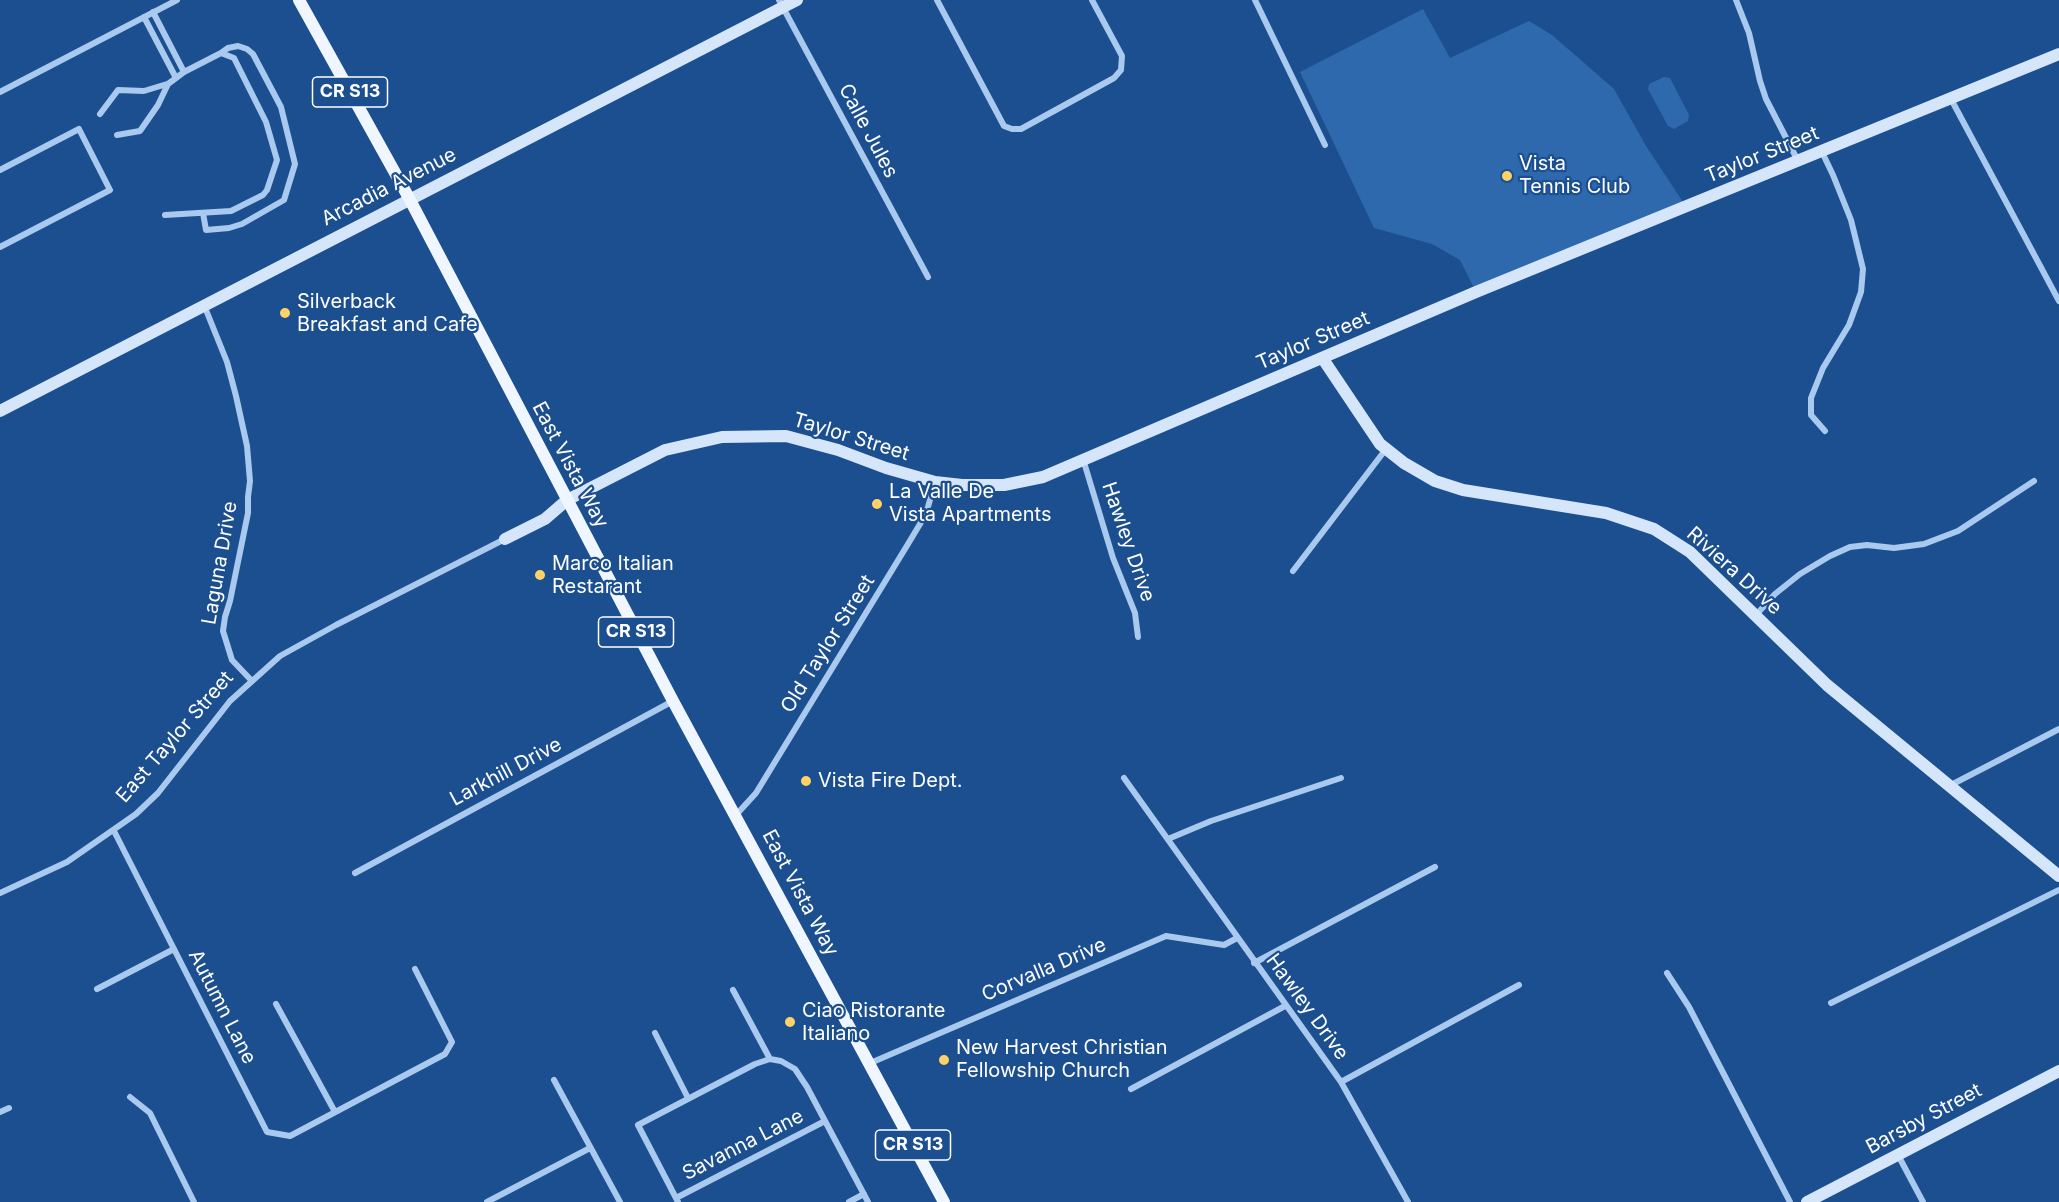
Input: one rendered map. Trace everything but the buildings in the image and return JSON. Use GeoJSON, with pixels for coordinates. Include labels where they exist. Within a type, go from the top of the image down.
{"type":"FeatureCollection","features":[{"type":"Feature","properties":{"kind":"main road","name":"East Vista Way"},"geometry":{"type":"LineString","coordinates":[[299,0],[410,198],[673,701],[944,1202]]}},
{"type":"Feature","properties":{"kind":"street"},"geometry":{"type":"LineString","coordinates":[[0,92],[177,0]]}},
{"type":"Feature","properties":{"kind":"street","name":"Arcadia Avenue"},"geometry":{"type":"LineString","coordinates":[[0,411],[781,4],[797,0]]}},
{"type":"Feature","properties":{"kind":"street"},"geometry":{"type":"LineString","coordinates":[[937,0],[1004,126],[1012,129],[1022,129],[1114,78],[1121,70],[1122,56],[1092,0]]}},
{"type":"Feature","properties":{"kind":"street"},"geometry":{"type":"LineString","coordinates":[[1255,0],[1325,145]]}},
{"type":"Feature","properties":{"kind":"street"},"geometry":{"type":"LineString","coordinates":[[1736,0],[1749,33],[1766,99],[1798,162]]}},
{"type":"Feature","properties":{"kind":"street","name":"Calle Jules"},"geometry":{"type":"LineString","coordinates":[[781,4],[928,277]]}},
{"type":"Feature","properties":{"kind":"street"},"geometry":{"type":"LineString","coordinates":[[153,12],[184,72]]}},
{"type":"Feature","properties":{"kind":"street"},"geometry":{"type":"LineString","coordinates":[[144,17],[176,78]]}},
{"type":"Feature","properties":{"kind":"street"},"geometry":{"type":"LineString","coordinates":[[100,114],[118,90],[153,90],[168,84],[184,72],[228,48],[238,46],[253,54],[280,107],[296,164],[284,200],[242,224],[206,230],[203,213]]}},
{"type":"Feature","properties":{"kind":"street"},"geometry":{"type":"LineString","coordinates":[[165,215],[231,211],[263,195],[267,190],[277,160],[265,118],[234,58],[221,53]]}},
{"type":"Feature","properties":{"kind":"street","name":"Taylor Street"},"geometry":{"type":"LineString","coordinates":[[567,500],[665,450],[722,436],[786,436],[838,450],[886,468],[935,482],[962,485],[1004,485],[1043,477],[1083,458],[1530,270],[2059,54]]}},
{"type":"Feature","properties":{"kind":"street"},"geometry":{"type":"LineString","coordinates":[[117,135],[140,131],[158,105],[168,84]]}},
{"type":"Feature","properties":{"kind":"street"},"geometry":{"type":"LineString","coordinates":[[1951,99],[2059,301]]}},
{"type":"Feature","properties":{"kind":"street"},"geometry":{"type":"LineString","coordinates":[[0,170],[79,129],[110,190],[0,247]]}},
{"type":"Feature","properties":{"kind":"street"},"geometry":{"type":"LineString","coordinates":[[1822,152],[1851,220],[1863,269],[1861,292],[1849,325],[1823,368],[1811,398],[1811,415],[1825,431]]}},
{"type":"Feature","properties":{"kind":"street","name":"Laguna Drive"},"geometry":{"type":"LineString","coordinates":[[204,304],[227,362],[246,446],[250,481],[248,513],[223,631],[232,660],[251,680]]}},
{"type":"Feature","properties":{"kind":"street","name":"Riviera Drive"},"geometry":{"type":"LineString","coordinates":[[1323,359],[1380,444],[1404,463],[1435,481],[1463,490],[1606,513],[1654,529],[1690,552],[1827,685],[2059,876]]}},
{"type":"Feature","properties":{"kind":"street"},"geometry":{"type":"LineString","coordinates":[[1293,571],[1386,449]]}},
{"type":"Feature","properties":{"kind":"street","name":"Hawley Drive"},"geometry":{"type":"LineString","coordinates":[[1083,458],[1113,558],[1135,613],[1138,637]]}},
{"type":"Feature","properties":{"kind":"street"},"geometry":{"type":"LineString","coordinates":[[1755,615],[1775,594],[1800,574],[1830,556],[1850,548],[1867,545],[1894,548],[1924,544],[1958,531],[2034,481]]}},
{"type":"Feature","properties":{"kind":"street","name":"Old Taylor Street"},"geometry":{"type":"LineString","coordinates":[[736,815],[756,793],[926,514],[935,482]]}},
{"type":"Feature","properties":{"kind":"street","name":"East Taylor Street"},"geometry":{"type":"LineString","coordinates":[[0,893],[67,862],[136,814],[158,793],[203,734],[251,680],[280,656],[336,625],[545,519],[567,500]]}},
{"type":"Feature","properties":{"kind":"street","name":"Larkhill Drive"},"geometry":{"type":"LineString","coordinates":[[355,873],[673,701]]}},
{"type":"Feature","properties":{"kind":"street"},"geometry":{"type":"LineString","coordinates":[[1948,786],[2059,729]]}},
{"type":"Feature","properties":{"kind":"street","name":"Hawley Drive"},"geometry":{"type":"LineString","coordinates":[[1124,778],[1341,1082],[1408,1202]]}},
{"type":"Feature","properties":{"kind":"street"},"geometry":{"type":"LineString","coordinates":[[1168,839],[1211,821],[1341,778]]}},
{"type":"Feature","properties":{"kind":"street","name":"Autumn Lane"},"geometry":{"type":"LineString","coordinates":[[114,831],[267,1132],[290,1136],[445,1054],[452,1042],[415,969]]}},
{"type":"Feature","properties":{"kind":"street"},"geometry":{"type":"LineString","coordinates":[[1254,963],[1435,867]]}},
{"type":"Feature","properties":{"kind":"street"},"geometry":{"type":"LineString","coordinates":[[1831,1004],[2059,891]]}},
{"type":"Feature","properties":{"kind":"street","name":"Corvalla Drive"},"geometry":{"type":"LineString","coordinates":[[868,1064],[1166,936],[1224,945],[1237,938]]}},
{"type":"Feature","properties":{"kind":"street"},"geometry":{"type":"LineString","coordinates":[[97,989],[174,949]]}},
{"type":"Feature","properties":{"kind":"street"},"geometry":{"type":"LineString","coordinates":[[1667,973],[1689,1007],[1790,1202]]}},
{"type":"Feature","properties":{"kind":"street"},"geometry":{"type":"LineString","coordinates":[[1341,1082],[1519,985]]}},
{"type":"Feature","properties":{"kind":"street"},"geometry":{"type":"LineString","coordinates":[[733,990],[770,1059]]}},
{"type":"Feature","properties":{"kind":"street"},"geometry":{"type":"LineString","coordinates":[[276,1004],[335,1112]]}},
{"type":"Feature","properties":{"kind":"street"},"geometry":{"type":"LineString","coordinates":[[1131,1089],[1285,1006]]}},
{"type":"Feature","properties":{"kind":"street"},"geometry":{"type":"LineString","coordinates":[[655,1033],[688,1098]]}},
{"type":"Feature","properties":{"kind":"street"},"geometry":{"type":"LineString","coordinates":[[677,1200],[638,1125],[755,1064],[770,1059],[781,1060],[795,1069],[868,1202]]}},
{"type":"Feature","properties":{"kind":"street","name":"Barsby Street"},"geometry":{"type":"LineString","coordinates":[[1807,1202],[2059,1071]]}},
{"type":"Feature","properties":{"kind":"street"},"geometry":{"type":"LineString","coordinates":[[554,1080],[620,1202]]}},
{"type":"Feature","properties":{"kind":"street"},"geometry":{"type":"LineString","coordinates":[[130,1097],[150,1113],[194,1202]]}},
{"type":"Feature","properties":{"kind":"street"},"geometry":{"type":"LineString","coordinates":[[0,1112],[9,1108]]}},
{"type":"Feature","properties":{"kind":"street","name":"Savanna Lane"},"geometry":{"type":"LineString","coordinates":[[677,1200],[825,1121]]}},
{"type":"Feature","properties":{"kind":"street"},"geometry":{"type":"LineString","coordinates":[[487,1202],[591,1148]]}},
{"type":"Feature","properties":{"kind":"street"},"geometry":{"type":"LineString","coordinates":[[1898,1155],[1923,1202]]}},
{"type":"Feature","properties":{"kind":"street"},"geometry":{"type":"LineString","coordinates":[[849,1202],[864,1194]]}},
{"type":"Feature","properties":{"kind":"shaded area","name":"Vista Tennis Club"},"geometry":{"type":"Polygon","coordinates":[[[1423,9],[1450,58],[1529,21],[1552,35],[1614,89],[1646,146],[1685,205],[1476,292],[1460,260],[1432,244],[1374,228],[1300,72],[1423,9]]]}},
{"type":"Feature","properties":{"kind":"shaded area"},"geometry":{"type":"Polygon","coordinates":[[[1664,77],[1670,78],[1689,115],[1688,121],[1674,129],[1668,126],[1648,89],[1649,84],[1664,77]]]}},
{"type":"Feature","properties":{"kind":"place","name":"Vista Tennis Club"},"geometry":{"type":"Point","coordinates":[1507,176]}},
{"type":"Feature","properties":{"kind":"place","name":"Silverback Breakfast and Cafe"},"geometry":{"type":"Point","coordinates":[285,313]}},
{"type":"Feature","properties":{"kind":"place","name":"La Valle De Vista Apartments"},"geometry":{"type":"Point","coordinates":[877,504]}},
{"type":"Feature","properties":{"kind":"place","name":"Marco Italian Restarant"},"geometry":{"type":"Point","coordinates":[540,575]}},
{"type":"Feature","properties":{"kind":"place","name":"Vista Fire Dept."},"geometry":{"type":"Point","coordinates":[806,781]}},
{"type":"Feature","properties":{"kind":"place","name":"Ciao Ristorante Italiano"},"geometry":{"type":"Point","coordinates":[790,1022]}},
{"type":"Feature","properties":{"kind":"place","name":"New Harvest Christian Fellowship Church"},"geometry":{"type":"Point","coordinates":[944,1060]}}]}
